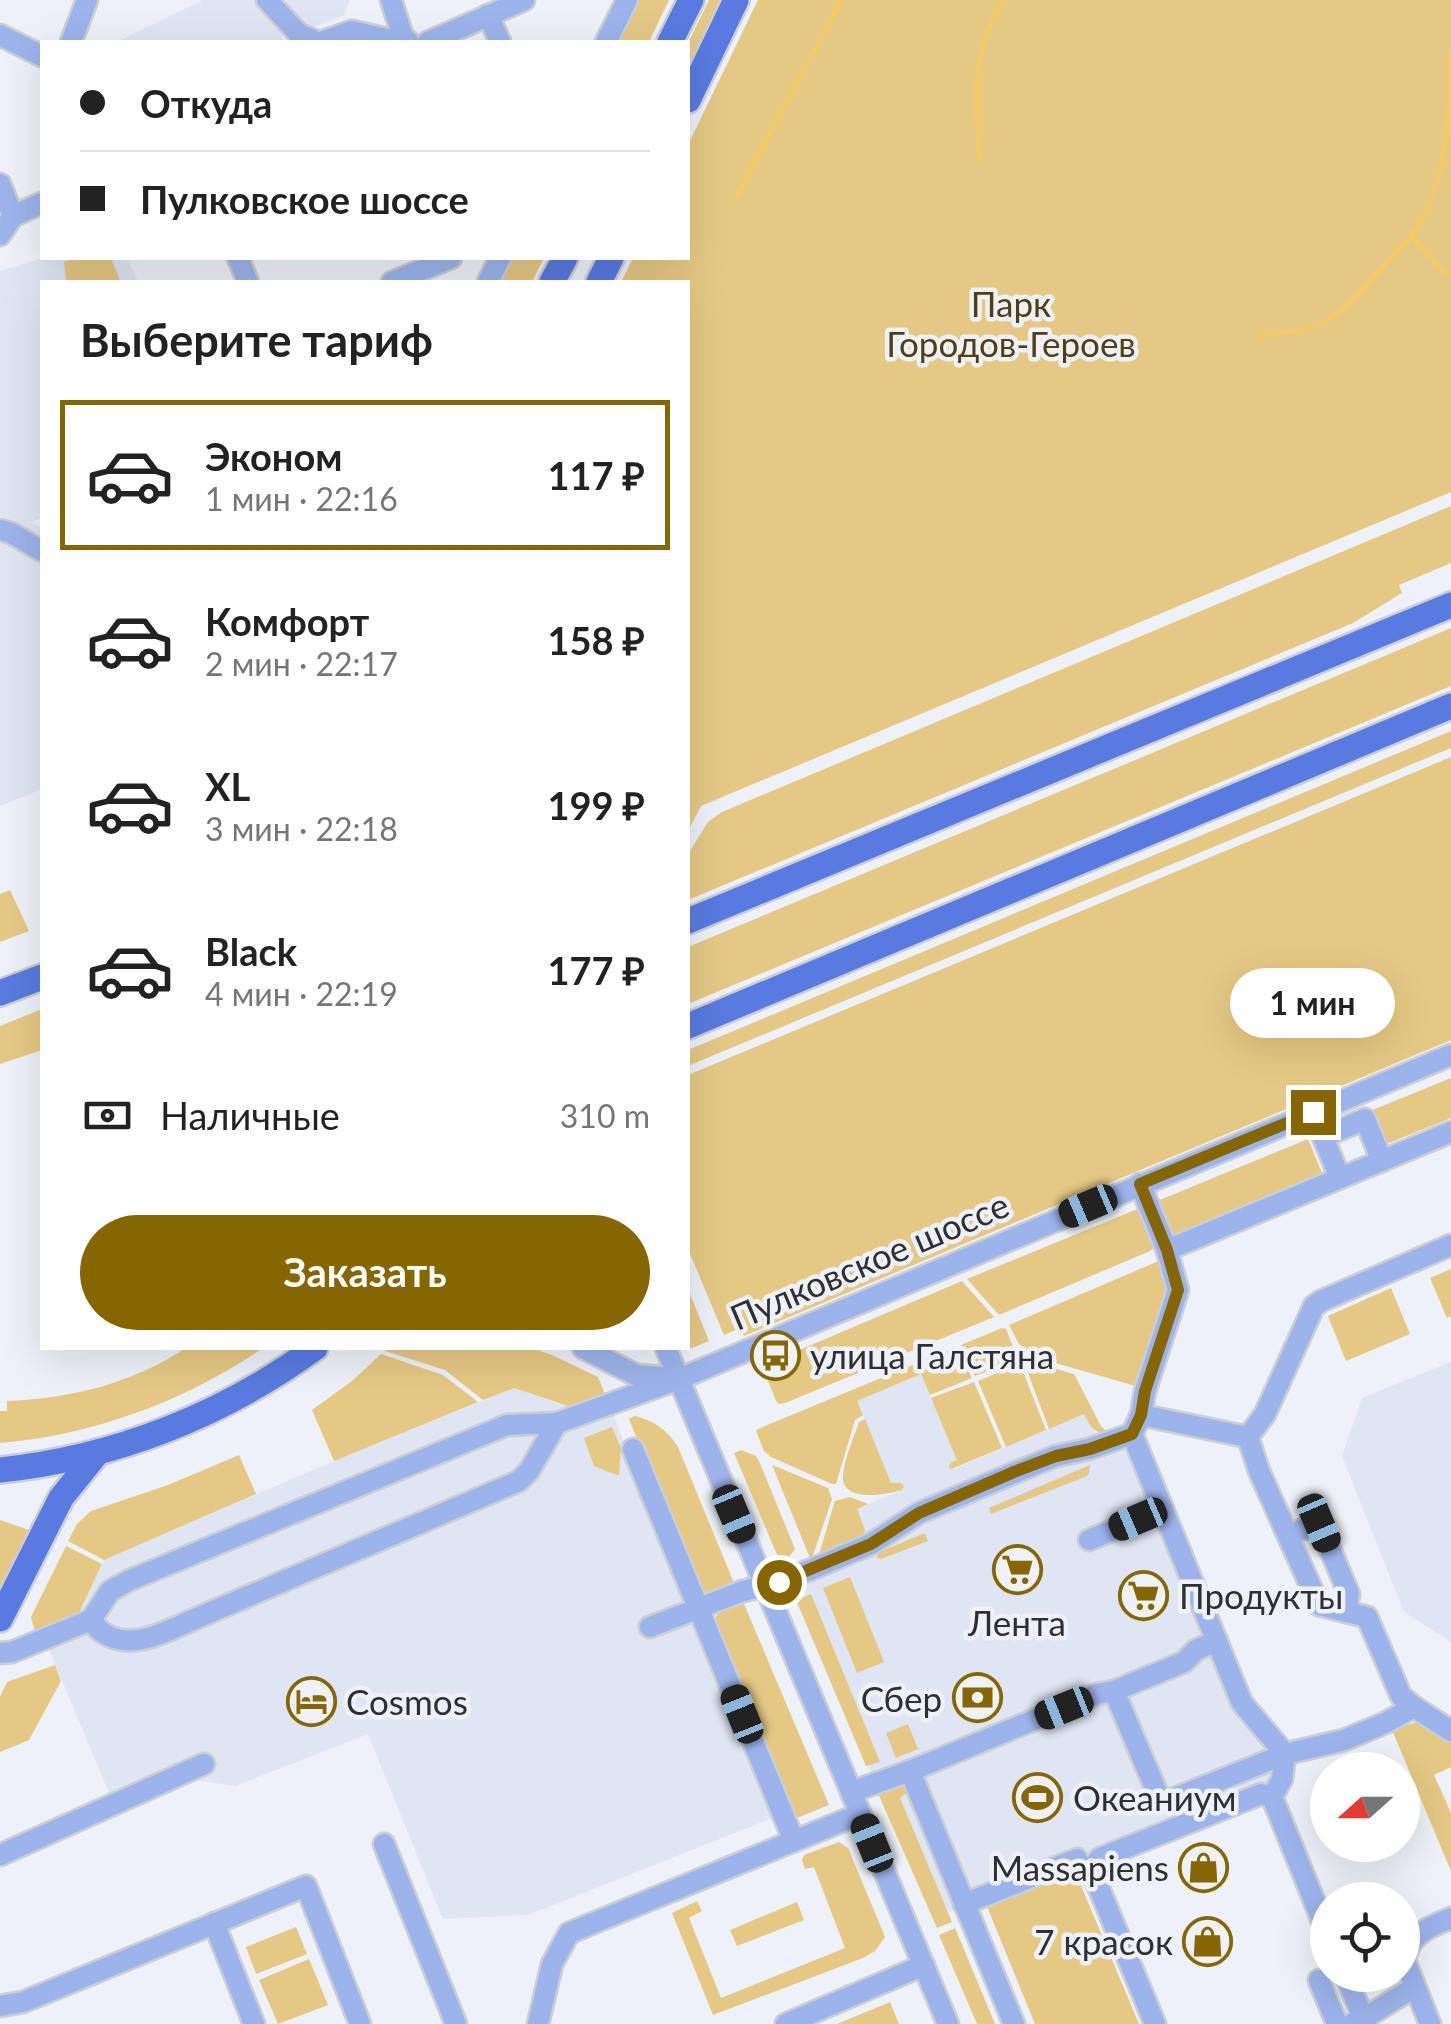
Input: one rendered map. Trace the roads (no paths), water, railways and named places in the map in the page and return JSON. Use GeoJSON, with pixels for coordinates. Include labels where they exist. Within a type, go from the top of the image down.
{"type":"FeatureCollection","features":[{"type":"Feature","properties":{"kind":"main road"},"geometry":{"type":"LineString","coordinates":[[671,40],[690,0]]}},
{"type":"Feature","properties":{"kind":"main road"},"geometry":{"type":"LineString","coordinates":[[690,96],[736,0]]}},
{"type":"Feature","properties":{"kind":"main road"},"geometry":{"type":"LineString","coordinates":[[690,920],[1451,605]]}},
{"type":"Feature","properties":{"kind":"main road"},"geometry":{"type":"LineString","coordinates":[[690,1025],[1451,706]]}},
{"type":"Feature","properties":{"kind":"main road"},"geometry":{"type":"LineString","coordinates":[[0,993],[40,978]]}},
{"type":"Feature","properties":{"kind":"main road"},"geometry":{"type":"LineString","coordinates":[[0,1470],[67,1460],[148,1436],[217,1408],[311,1350]]}},
{"type":"Feature","properties":{"kind":"main road"},"geometry":{"type":"LineString","coordinates":[[0,1619],[61,1498],[98,1452]]}},
{"type":"Feature","properties":{"kind":"street"},"geometry":{"type":"LineString","coordinates":[[72,40],[87,0]]}},
{"type":"Feature","properties":{"kind":"street"},"geometry":{"type":"LineString","coordinates":[[267,0],[299,34],[315,40]]}},
{"type":"Feature","properties":{"kind":"street"},"geometry":{"type":"LineString","coordinates":[[391,0],[407,40]]}},
{"type":"Feature","properties":{"kind":"street"},"geometry":{"type":"LineString","coordinates":[[432,40],[524,0]]}},
{"type":"Feature","properties":{"kind":"street"},"geometry":{"type":"LineString","coordinates":[[607,40],[627,0]]}},
{"type":"Feature","properties":{"kind":"street"},"geometry":{"type":"LineString","coordinates":[[488,14],[499,40]]}},
{"type":"Feature","properties":{"kind":"street"},"geometry":{"type":"LineString","coordinates":[[326,40],[352,31],[390,40]]}},
{"type":"Feature","properties":{"kind":"street"},"geometry":{"type":"LineString","coordinates":[[0,35],[40,55]]}},
{"type":"Feature","properties":{"kind":"street"},"geometry":{"type":"LineString","coordinates":[[0,184],[14,216]]}},
{"type":"Feature","properties":{"kind":"street"},"geometry":{"type":"LineString","coordinates":[[0,235],[14,216],[40,204]]}},
{"type":"Feature","properties":{"kind":"street"},"geometry":{"type":"LineString","coordinates":[[397,280],[446,260]]}},
{"type":"Feature","properties":{"kind":"street"},"geometry":{"type":"LineString","coordinates":[[0,530],[40,551]]}},
{"type":"Feature","properties":{"kind":"street","name":"Пулковское шоссе"},"geometry":{"type":"LineString","coordinates":[[91,1620],[110,1591],[148,1573],[507,1425],[558,1423],[678,1378],[1451,1055]]}},
{"type":"Feature","properties":{"kind":"street"},"geometry":{"type":"LineString","coordinates":[[1340,1178],[1322,1136],[1365,1119],[1382,1161]]}},
{"type":"Feature","properties":{"kind":"street"},"geometry":{"type":"LineString","coordinates":[[1167,1250],[1451,1132]]}},
{"type":"Feature","properties":{"kind":"street"},"geometry":{"type":"LineString","coordinates":[[1140,1184],[1167,1250],[1178,1290],[1137,1424],[1163,1509],[1242,1703],[1285,1754],[1282,1779],[1272,1797]]}},
{"type":"Feature","properties":{"kind":"street"},"geometry":{"type":"LineString","coordinates":[[1248,1437],[1265,1414],[1314,1306],[1451,1245]]}},
{"type":"Feature","properties":{"kind":"street"},"geometry":{"type":"LineString","coordinates":[[587,1350],[636,1376],[678,1378]]}},
{"type":"Feature","properties":{"kind":"street"},"geometry":{"type":"LineString","coordinates":[[667,1350],[948,2024]]}},
{"type":"Feature","properties":{"kind":"street"},"geometry":{"type":"LineString","coordinates":[[0,1653],[12,1652],[91,1620],[102,1633],[123,1640],[146,1640],[519,1481],[558,1423]]}},
{"type":"Feature","properties":{"kind":"street"},"geometry":{"type":"LineString","coordinates":[[650,1627],[743,1590],[810,1570],[871,1544],[919,1513],[1056,1456],[1090,1449],[1137,1424],[1248,1437]]}},
{"type":"Feature","properties":{"kind":"street"},"geometry":{"type":"LineString","coordinates":[[1248,1437],[1319,1605],[1367,1616],[1401,1696],[1451,1731]]}},
{"type":"Feature","properties":{"kind":"street"},"geometry":{"type":"LineString","coordinates":[[633,1449],[794,1841]]}},
{"type":"Feature","properties":{"kind":"street"},"geometry":{"type":"LineString","coordinates":[[1088,1540],[1163,1509]]}},
{"type":"Feature","properties":{"kind":"street"},"geometry":{"type":"LineString","coordinates":[[1288,1534],[1319,1523],[1349,1594],[1346,1612]]}},
{"type":"Feature","properties":{"kind":"street"},"geometry":{"type":"LineString","coordinates":[[851,1792],[910,1772],[1097,1694],[1114,1691],[1184,1662],[1196,1650],[1217,1642]]}},
{"type":"Feature","properties":{"kind":"street"},"geometry":{"type":"LineString","coordinates":[[1114,1691],[1159,1797],[1164,1800],[1285,1754],[1344,1740],[1414,1708]]}},
{"type":"Feature","properties":{"kind":"street"},"geometry":{"type":"LineString","coordinates":[[0,1854],[204,1764]]}},
{"type":"Feature","properties":{"kind":"street"},"geometry":{"type":"LineString","coordinates":[[910,1772],[1014,2024]]}},
{"type":"Feature","properties":{"kind":"street"},"geometry":{"type":"LineString","coordinates":[[1156,2024],[1094,1876],[1094,1865],[1100,1858],[1261,1794],[1272,1797]]}},
{"type":"Feature","properties":{"kind":"street"},"geometry":{"type":"LineString","coordinates":[[1272,1797],[1310,1890]]}},
{"type":"Feature","properties":{"kind":"street"},"geometry":{"type":"LineString","coordinates":[[538,2024],[552,1964],[569,1933],[860,1814]]}},
{"type":"Feature","properties":{"kind":"street"},"geometry":{"type":"LineString","coordinates":[[384,1844],[456,2024]]}},
{"type":"Feature","properties":{"kind":"street"},"geometry":{"type":"LineString","coordinates":[[964,1904],[1077,1860]]}},
{"type":"Feature","properties":{"kind":"street"},"geometry":{"type":"LineString","coordinates":[[0,2006],[23,2002],[306,1886],[360,2024]]}},
{"type":"Feature","properties":{"kind":"street"},"geometry":{"type":"LineString","coordinates":[[1420,1934],[1451,1918]]}},
{"type":"Feature","properties":{"kind":"street"},"geometry":{"type":"LineString","coordinates":[[214,1923],[254,2024]]}},
{"type":"Feature","properties":{"kind":"street"},"geometry":{"type":"LineString","coordinates":[[786,2024],[924,1966]]}},
{"type":"Feature","properties":{"kind":"street"},"geometry":{"type":"LineString","coordinates":[[1324,1992],[1337,2024]]}},
{"type":"Feature","properties":{"kind":"street"},"geometry":{"type":"LineString","coordinates":[[1351,1992],[1361,2022],[1405,1992]]}},
{"type":"Feature","properties":{"kind":"street"},"geometry":{"type":"LineString","coordinates":[[1417,1992],[1430,2024]]}},
{"type":"Feature","properties":{"kind":"waterway"},"geometry":{"type":"LineString","coordinates":[[737,196],[841,0]]}},
{"type":"Feature","properties":{"kind":"waterway"},"geometry":{"type":"LineString","coordinates":[[980,160],[980,58],[992,19],[1003,0]]}},
{"type":"Feature","properties":{"kind":"waterway"},"geometry":{"type":"LineString","coordinates":[[1258,336],[1304,329],[1327,320],[1350,302],[1413,233],[1434,192],[1445,147],[1451,54]]}},
{"type":"Feature","properties":{"kind":"waterway"},"geometry":{"type":"LineString","coordinates":[[1411,236],[1446,274]]}},
{"type":"Feature","properties":{"kind":"place","name":"улица Галстяна"},"geometry":{"type":"Point","coordinates":[775,1355]}},
{"type":"Feature","properties":{"kind":"place","name":"Лента"},"geometry":{"type":"Point","coordinates":[1017,1570]}},
{"type":"Feature","properties":{"kind":"place","name":"Продукты"},"geometry":{"type":"Point","coordinates":[1144,1595]}},
{"type":"Feature","properties":{"kind":"place","name":"Сбер"},"geometry":{"type":"Point","coordinates":[977,1698]}},
{"type":"Feature","properties":{"kind":"place","name":"Cosmos"},"geometry":{"type":"Point","coordinates":[311,1701]}},
{"type":"Feature","properties":{"kind":"place","name":"Океаниум"},"geometry":{"type":"Point","coordinates":[1038,1797]}},
{"type":"Feature","properties":{"kind":"place","name":"Massapiens"},"geometry":{"type":"Point","coordinates":[1204,1867]}},
{"type":"Feature","properties":{"kind":"place","name":"7 красок"},"geometry":{"type":"Point","coordinates":[1208,1941]}},
{"type":"Feature","properties":{"kind":"park label","name":"Парк Городов-Героев"},"geometry":{"type":"Point","coordinates":[1011,323]}}]}
